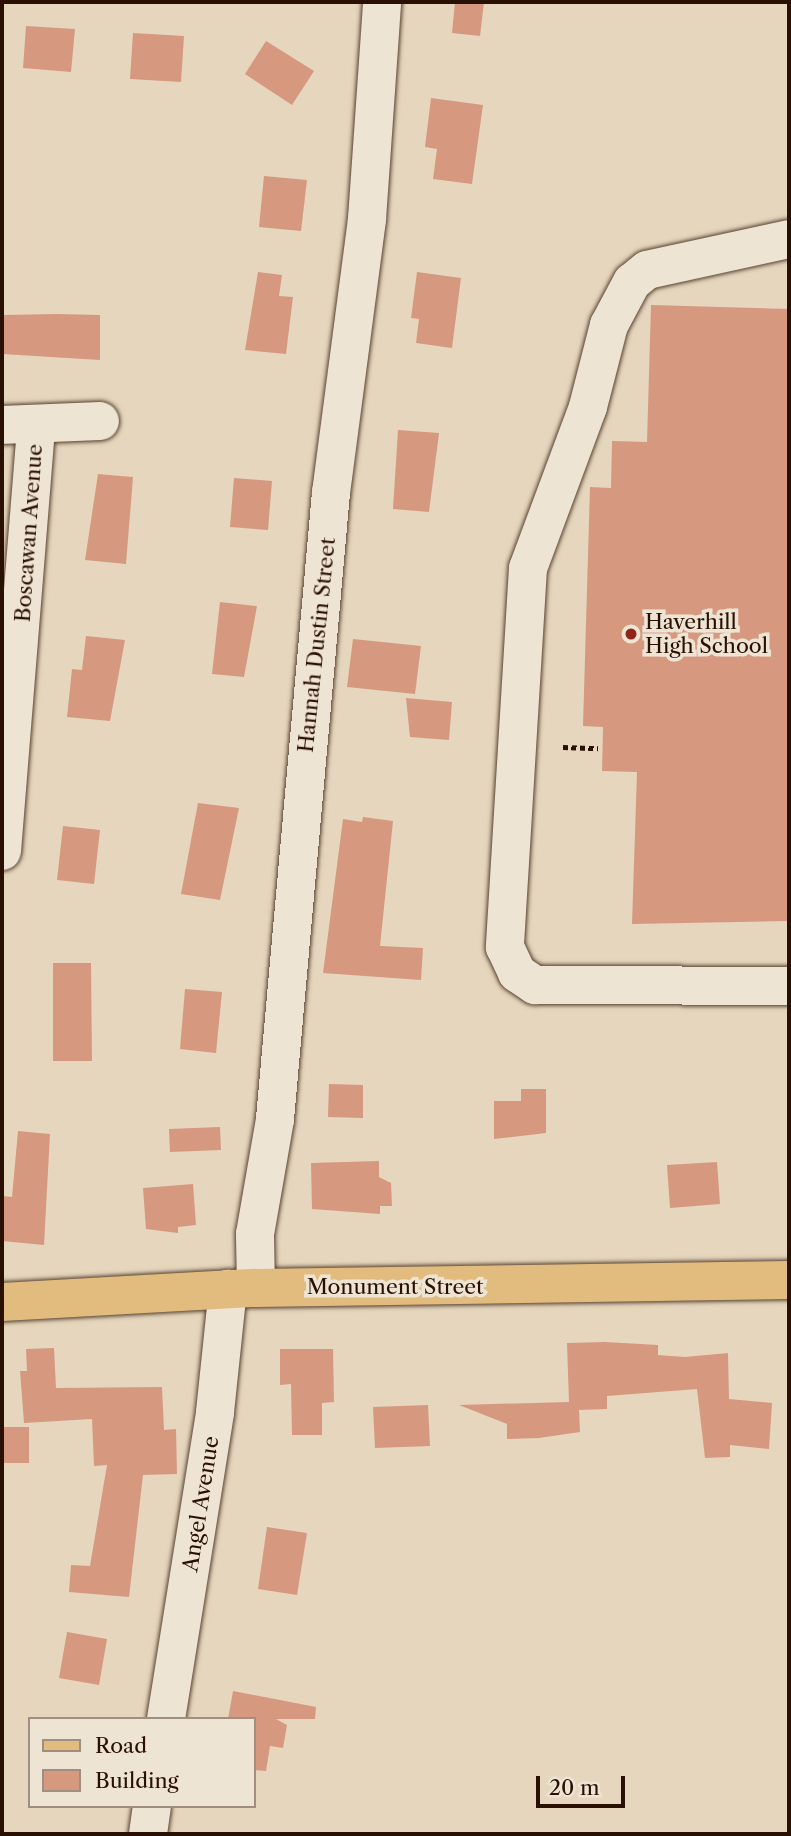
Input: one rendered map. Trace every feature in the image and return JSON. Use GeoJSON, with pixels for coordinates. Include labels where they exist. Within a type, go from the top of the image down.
{"type":"FeatureCollection","features":[{"type":"Feature","properties":{"kind":"main road","name":"Monument Street"},"geometry":{"type":"LineString","coordinates":[[2,1302],[242,1289],[789,1280]]}},
{"type":"Feature","properties":{"kind":"street","name":"Hannah Dustin Street"},"geometry":{"type":"LineString","coordinates":[[242,1289],[255,1234],[275,1119],[330,507],[367,219],[382,2]]}},
{"type":"Feature","properties":{"kind":"street"},"geometry":{"type":"LineString","coordinates":[[789,239],[647,270],[632,282],[610,325],[588,407],[534,541],[522,607],[508,962],[535,985],[789,986]]}},
{"type":"Feature","properties":{"kind":"street"},"geometry":{"type":"LineString","coordinates":[[19,424],[100,421]]}},
{"type":"Feature","properties":{"kind":"street","name":"Boscawan Avenue"},"geometry":{"type":"LineString","coordinates":[[2,851],[19,424]]}},
{"type":"Feature","properties":{"kind":"street","name":"Angel Avenue"},"geometry":{"type":"LineString","coordinates":[[166,1717],[215,1412],[242,1289]]}},
{"type":"Feature","properties":{"kind":"street"},"geometry":{"type":"LineString","coordinates":[[148,1834],[152,1808]]}},
{"type":"Feature","properties":{"kind":"path"},"geometry":{"type":"LineString","coordinates":[[564,747],[598,748]]}},
{"type":"Feature","properties":{"kind":"building"},"geometry":{"type":"Polygon","coordinates":[[[455,2],[484,2],[480,36],[452,33],[455,2]]]}},
{"type":"Feature","properties":{"kind":"building"},"geometry":{"type":"Polygon","coordinates":[[[26,26],[75,29],[71,72],[23,68],[26,26]]]}},
{"type":"Feature","properties":{"kind":"building"},"geometry":{"type":"Polygon","coordinates":[[[133,33],[184,36],[181,82],[130,79],[133,33]]]}},
{"type":"Feature","properties":{"kind":"building"},"geometry":{"type":"Polygon","coordinates":[[[266,41],[314,71],[292,105],[245,74],[266,41]]]}},
{"type":"Feature","properties":{"kind":"building"},"geometry":{"type":"Polygon","coordinates":[[[431,98],[483,105],[472,184],[433,179],[437,149],[425,147],[431,98]]]}},
{"type":"Feature","properties":{"kind":"building"},"geometry":{"type":"Polygon","coordinates":[[[264,176],[307,180],[301,231],[259,227],[264,176]]]}},
{"type":"Feature","properties":{"kind":"building"},"geometry":{"type":"Polygon","coordinates":[[[258,272],[282,275],[279,296],[293,297],[286,354],[245,350],[258,272]]]}},
{"type":"Feature","properties":{"kind":"building"},"geometry":{"type":"Polygon","coordinates":[[[417,272],[461,278],[452,348],[416,343],[419,319],[411,318],[417,272]]]}},
{"type":"Feature","properties":{"kind":"building","name":"Haverhill High School"},"geometry":{"type":"Polygon","coordinates":[[[651,305],[789,309],[789,921],[632,924],[637,772],[602,771],[603,727],[583,726],[590,487],[611,488],[612,441],[647,442],[651,305]]]}},
{"type":"Feature","properties":{"kind":"building"},"geometry":{"type":"Polygon","coordinates":[[[2,315],[100,315],[100,360],[2,354],[2,315]]]}},
{"type":"Feature","properties":{"kind":"building"},"geometry":{"type":"Polygon","coordinates":[[[398,430],[439,433],[429,512],[393,509],[398,430]]]}},
{"type":"Feature","properties":{"kind":"building"},"geometry":{"type":"Polygon","coordinates":[[[98,474],[133,477],[126,564],[85,560],[98,474]]]}},
{"type":"Feature","properties":{"kind":"building"},"geometry":{"type":"Polygon","coordinates":[[[234,478],[272,481],[268,530],[230,527],[234,478]]]}},
{"type":"Feature","properties":{"kind":"building"},"geometry":{"type":"Polygon","coordinates":[[[220,602],[257,606],[244,677],[212,674],[220,602]]]}},
{"type":"Feature","properties":{"kind":"building"},"geometry":{"type":"Polygon","coordinates":[[[86,636],[125,640],[110,721],[67,717],[72,669],[82,670],[86,636]]]}},
{"type":"Feature","properties":{"kind":"building"},"geometry":{"type":"Polygon","coordinates":[[[353,639],[421,646],[415,694],[347,687],[353,639]]]}},
{"type":"Feature","properties":{"kind":"building"},"geometry":{"type":"Polygon","coordinates":[[[406,698],[452,702],[449,740],[410,737],[406,698]]]}},
{"type":"Feature","properties":{"kind":"building"},"geometry":{"type":"Polygon","coordinates":[[[198,803],[239,808],[220,900],[181,894],[198,803]]]}},
{"type":"Feature","properties":{"kind":"building"},"geometry":{"type":"Polygon","coordinates":[[[363,817],[393,821],[380,946],[423,948],[421,980],[323,973],[343,819],[362,822],[363,817]]]}},
{"type":"Feature","properties":{"kind":"building"},"geometry":{"type":"Polygon","coordinates":[[[63,826],[100,830],[94,884],[57,880],[63,826]]]}},
{"type":"Feature","properties":{"kind":"building"},"geometry":{"type":"Polygon","coordinates":[[[53,963],[91,963],[92,1061],[53,1061],[53,963]]]}},
{"type":"Feature","properties":{"kind":"building"},"geometry":{"type":"Polygon","coordinates":[[[185,989],[222,992],[216,1053],[180,1049],[185,989]]]}},
{"type":"Feature","properties":{"kind":"building"},"geometry":{"type":"Polygon","coordinates":[[[329,1084],[363,1085],[363,1118],[328,1117],[329,1084]]]}},
{"type":"Feature","properties":{"kind":"building"},"geometry":{"type":"Polygon","coordinates":[[[521,1089],[546,1089],[546,1133],[494,1139],[494,1101],[521,1101],[521,1089]]]}},
{"type":"Feature","properties":{"kind":"building"},"geometry":{"type":"Polygon","coordinates":[[[220,1127],[221,1150],[170,1152],[169,1129],[220,1127]]]}},
{"type":"Feature","properties":{"kind":"building"},"geometry":{"type":"Polygon","coordinates":[[[18,1131],[50,1134],[44,1245],[2,1241],[2,1196],[12,1197],[18,1131]]]}},
{"type":"Feature","properties":{"kind":"building"},"geometry":{"type":"Polygon","coordinates":[[[379,1161],[379,1177],[391,1183],[392,1206],[380,1206],[380,1214],[312,1209],[311,1163],[379,1161]]]}},
{"type":"Feature","properties":{"kind":"building"},"geometry":{"type":"Polygon","coordinates":[[[717,1162],[720,1204],[670,1208],[667,1165],[717,1162]]]}},
{"type":"Feature","properties":{"kind":"building"},"geometry":{"type":"Polygon","coordinates":[[[193,1184],[196,1225],[178,1227],[178,1233],[146,1229],[143,1188],[193,1184]]]}},
{"type":"Feature","properties":{"kind":"building"},"geometry":{"type":"Polygon","coordinates":[[[567,1343],[658,1345],[658,1355],[685,1357],[728,1353],[729,1399],[772,1403],[769,1449],[730,1445],[730,1457],[705,1458],[697,1389],[607,1396],[607,1409],[579,1410],[580,1432],[539,1438],[507,1439],[507,1424],[459,1405],[569,1402],[567,1343]]]}},
{"type":"Feature","properties":{"kind":"building"},"geometry":{"type":"Polygon","coordinates":[[[54,1348],[56,1388],[162,1387],[164,1430],[176,1429],[177,1474],[143,1475],[129,1597],[69,1592],[71,1565],[90,1566],[107,1465],[94,1466],[92,1419],[24,1423],[20,1371],[27,1371],[26,1349],[54,1348]]]}},
{"type":"Feature","properties":{"kind":"building"},"geometry":{"type":"Polygon","coordinates":[[[280,1349],[333,1349],[334,1402],[322,1403],[322,1435],[292,1435],[291,1384],[280,1385],[280,1349]]]}},
{"type":"Feature","properties":{"kind":"building"},"geometry":{"type":"Polygon","coordinates":[[[428,1405],[430,1446],[375,1448],[373,1407],[428,1405]]]}},
{"type":"Feature","properties":{"kind":"building"},"geometry":{"type":"Polygon","coordinates":[[[2,1427],[29,1427],[29,1463],[2,1463],[2,1427]]]}},
{"type":"Feature","properties":{"kind":"building"},"geometry":{"type":"Polygon","coordinates":[[[267,1527],[307,1533],[297,1595],[258,1589],[267,1527]]]}},
{"type":"Feature","properties":{"kind":"building"},"geometry":{"type":"Polygon","coordinates":[[[67,1632],[107,1639],[99,1685],[59,1678],[67,1632]]]}},
{"type":"Feature","properties":{"kind":"building"},"geometry":{"type":"Polygon","coordinates":[[[233,1691],[316,1707],[315,1719],[276,1719],[287,1725],[283,1748],[270,1746],[266,1771],[256,1770],[256,1717],[228,1717],[233,1691]]]}},
{"type":"Feature","properties":{"kind":"place","name":"Haverhill High School"},"geometry":{"type":"Point","coordinates":[631,634]}}]}
